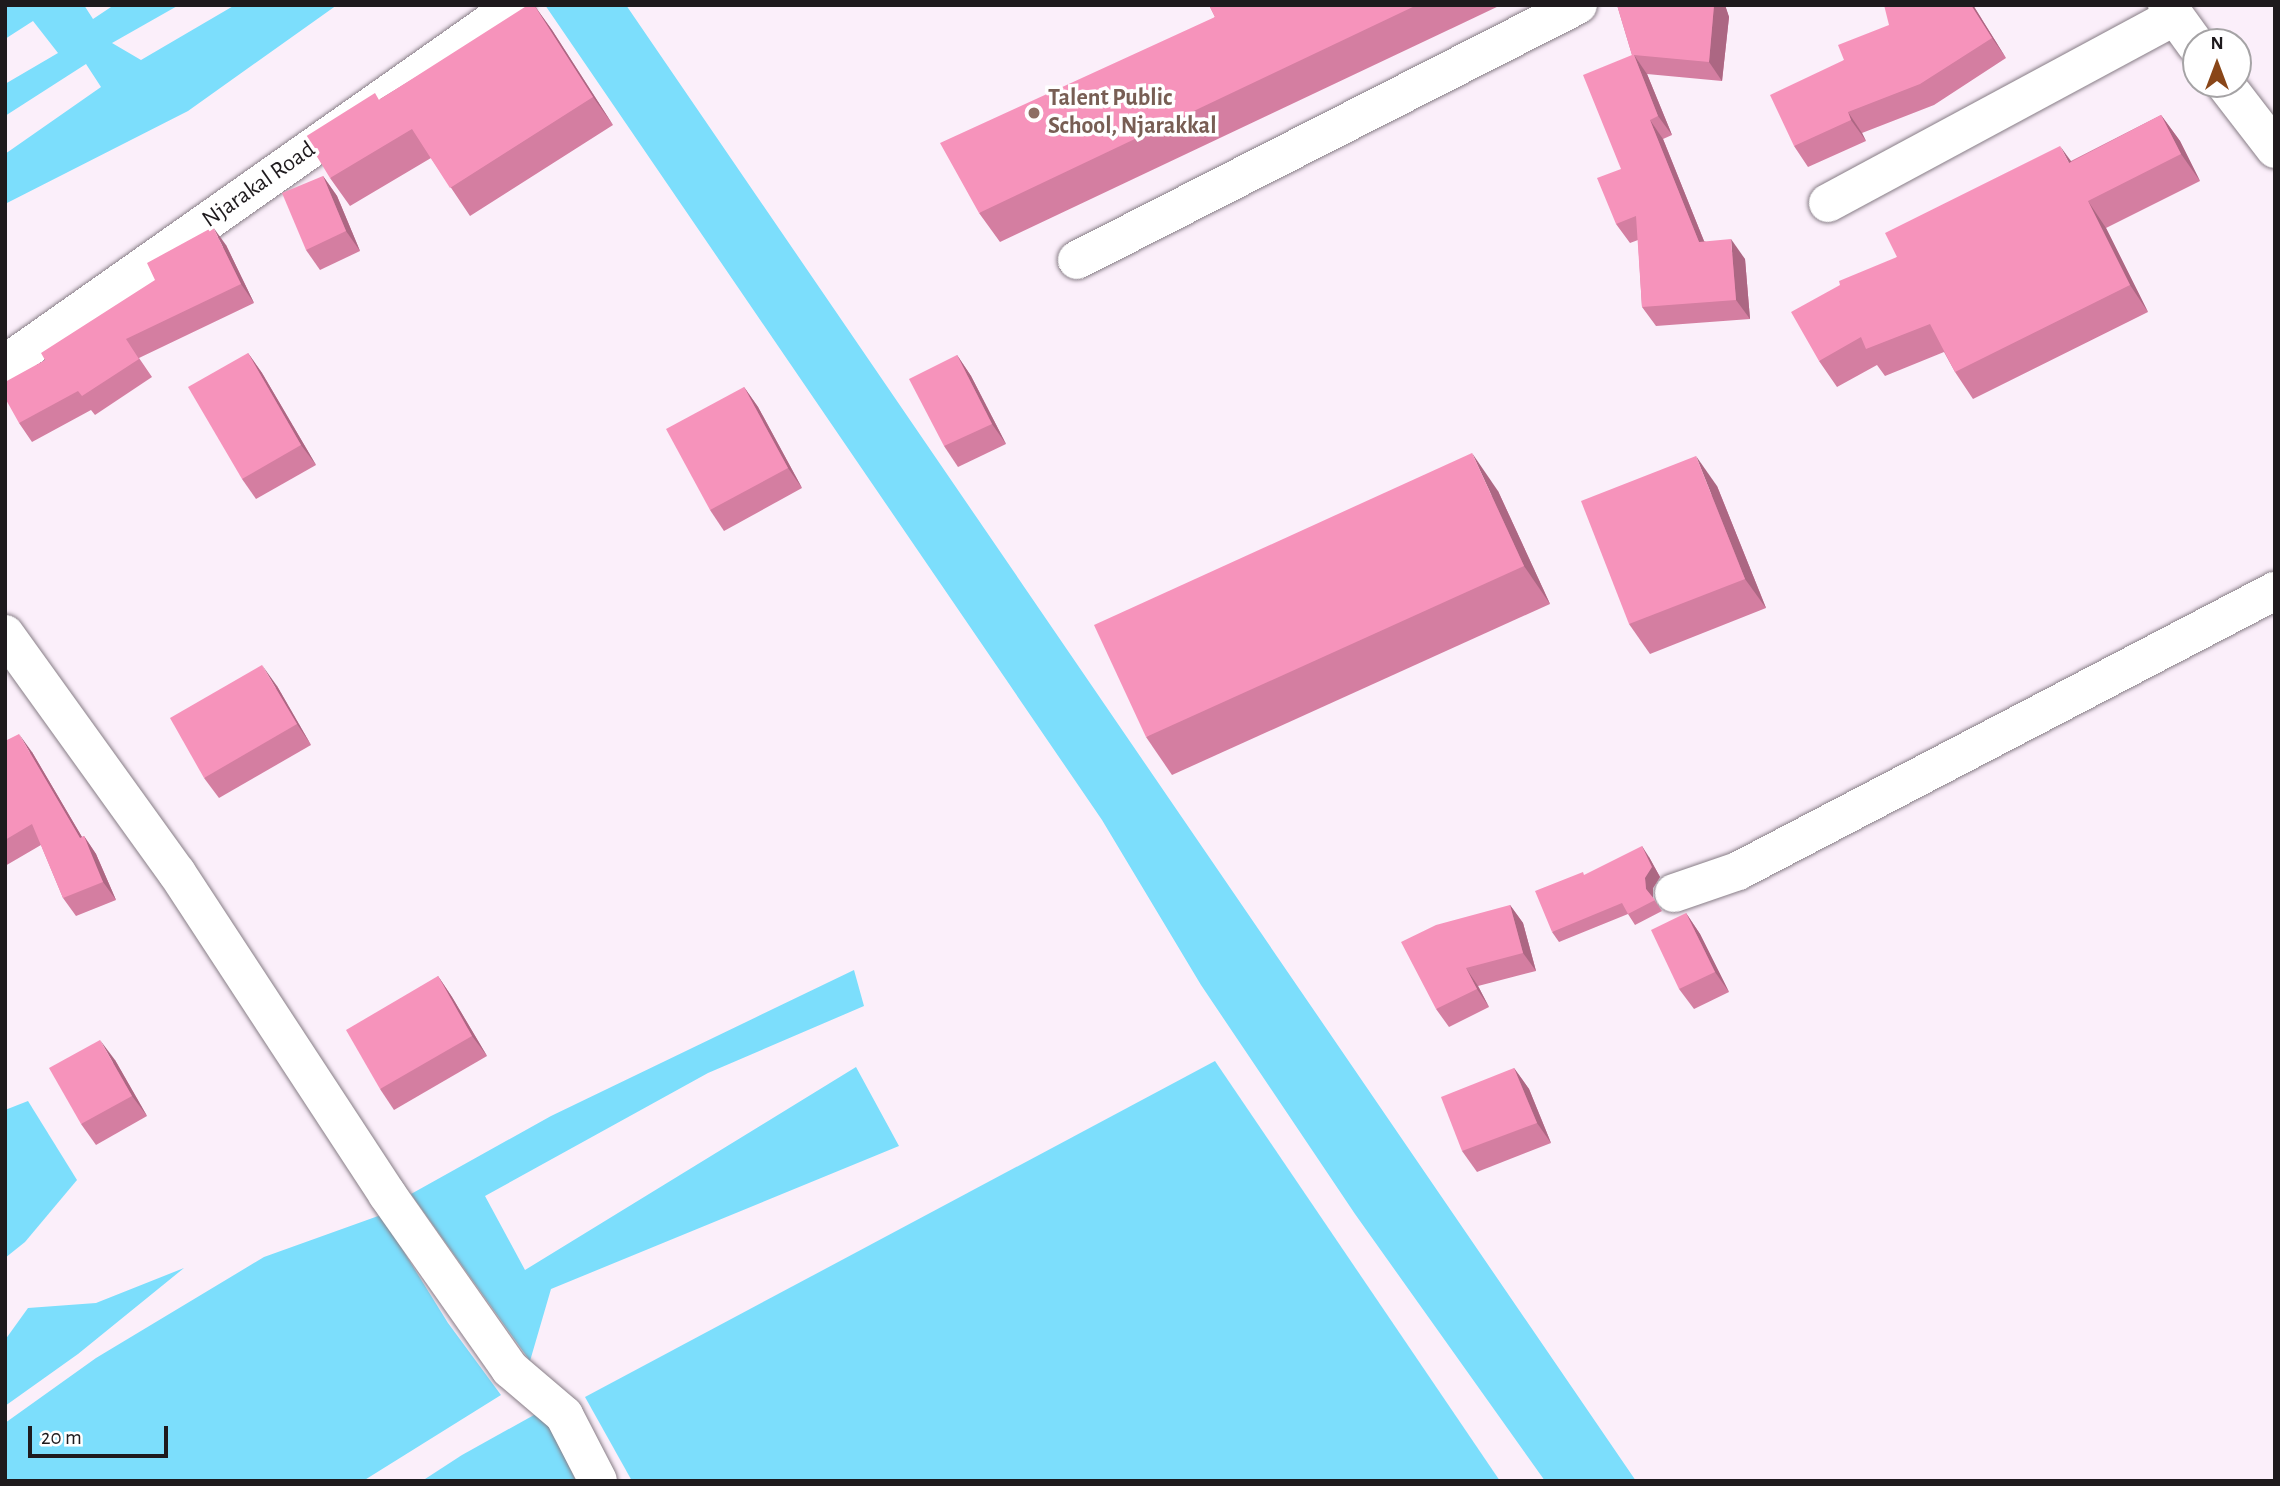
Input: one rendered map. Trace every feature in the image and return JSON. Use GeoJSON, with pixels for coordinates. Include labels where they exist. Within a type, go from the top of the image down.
{"type":"FeatureCollection","features":[{"type":"Feature","properties":{"kind":"street"},"geometry":{"type":"LineString","coordinates":[[1077,260],[1578,5]]}},
{"type":"Feature","properties":{"kind":"street","name":"Njarakal Road"},"geometry":{"type":"LineString","coordinates":[[5,364],[514,6]]}},
{"type":"Feature","properties":{"kind":"street"},"geometry":{"type":"LineString","coordinates":[[1828,203],[2179,22]]}},
{"type":"Feature","properties":{"kind":"street"},"geometry":{"type":"LineString","coordinates":[[2236,98],[2275,149]]}},
{"type":"Feature","properties":{"kind":"street"},"geometry":{"type":"LineString","coordinates":[[1674,893],[1738,871],[2275,591]]}},
{"type":"Feature","properties":{"kind":"street"},"geometry":{"type":"LineString","coordinates":[[5,634],[177,873],[387,1194],[510,1369],[564,1416],[598,1481]]}},
{"type":"Feature","properties":{"kind":"water"},"geometry":{"type":"Polygon","coordinates":[[[5,5],[84,5],[93,19],[114,5],[179,5],[112,43],[141,60],[235,5],[337,5],[188,111],[5,204],[5,154],[101,87],[86,64],[5,116],[5,84],[58,53],[33,21],[5,39],[5,5]]]}},
{"type":"Feature","properties":{"kind":"water"},"geometry":{"type":"Polygon","coordinates":[[[545,5],[626,5],[1636,1481],[1545,1481],[1355,1214],[1201,985],[1102,820],[545,5]]]}},
{"type":"Feature","properties":{"kind":"water"},"geometry":{"type":"Polygon","coordinates":[[[854,970],[864,1006],[708,1073],[485,1196],[525,1270],[856,1067],[899,1146],[551,1289],[530,1361],[411,1194],[551,1116],[854,970]]]}},
{"type":"Feature","properties":{"kind":"water"},"geometry":{"type":"Polygon","coordinates":[[[1215,1061],[1500,1481],[632,1481],[585,1397],[1215,1061]]]}},
{"type":"Feature","properties":{"kind":"water"},"geometry":{"type":"Polygon","coordinates":[[[28,1101],[77,1180],[25,1242],[5,1258],[5,1110],[28,1101]]]}},
{"type":"Feature","properties":{"kind":"water"},"geometry":{"type":"Polygon","coordinates":[[[381,1215],[448,1323],[501,1395],[363,1481],[5,1481],[5,1423],[96,1358],[264,1257],[381,1215]]]}},
{"type":"Feature","properties":{"kind":"water"},"geometry":{"type":"Polygon","coordinates":[[[184,1268],[78,1354],[5,1406],[5,1340],[28,1308],[96,1303],[184,1268]]]}},
{"type":"Feature","properties":{"kind":"water"},"geometry":{"type":"Polygon","coordinates":[[[543,1410],[576,1481],[422,1481],[462,1455],[543,1410]]]}},
{"type":"Feature","properties":{"kind":"building"},"geometry":{"type":"Polygon","coordinates":[[[528,5],[534,5],[593,97],[450,188],[412,129],[330,178],[305,137],[375,93],[379,100],[528,5]]]}},
{"type":"Feature","properties":{"kind":"building"},"geometry":{"type":"Polygon","coordinates":[[[1209,5],[1417,5],[979,213],[940,143],[1215,17],[1209,5]]]}},
{"type":"Feature","properties":{"kind":"building"},"geometry":{"type":"Polygon","coordinates":[[[1617,5],[1714,5],[1709,62],[1634,55],[1658,116],[1650,120],[1699,242],[1731,239],[1736,300],[1642,307],[1636,216],[1616,224],[1597,178],[1621,169],[1583,75],[1632,55],[1617,5]]]}},
{"type":"Feature","properties":{"kind":"building"},"geometry":{"type":"Polygon","coordinates":[[[1884,5],[1971,5],[1992,38],[1920,84],[1848,112],[1851,120],[1794,146],[1770,95],[1844,60],[1838,45],[1889,25],[1884,5]]]}},
{"type":"Feature","properties":{"kind":"building"},"geometry":{"type":"Polygon","coordinates":[[[2161,115],[2181,154],[2088,201],[2130,285],[1955,372],[1930,324],[1866,349],[1861,337],[1819,361],[1791,312],[1840,285],[1839,281],[1897,257],[1885,233],[2060,146],[2069,163],[2161,115]]]}},
{"type":"Feature","properties":{"kind":"building"},"geometry":{"type":"Polygon","coordinates":[[[323,176],[346,231],[306,250],[282,193],[323,176]]]}},
{"type":"Feature","properties":{"kind":"building"},"geometry":{"type":"Polygon","coordinates":[[[213,227],[241,284],[126,339],[139,359],[82,396],[78,391],[19,423],[5,398],[5,382],[45,360],[41,353],[155,280],[147,263],[213,227]]]}},
{"type":"Feature","properties":{"kind":"building"},"geometry":{"type":"Polygon","coordinates":[[[248,353],[301,445],[242,479],[188,387],[248,353]]]}},
{"type":"Feature","properties":{"kind":"building"},"geometry":{"type":"Polygon","coordinates":[[[957,355],[992,424],[944,446],[909,379],[957,355]]]}},
{"type":"Feature","properties":{"kind":"building"},"geometry":{"type":"Polygon","coordinates":[[[744,387],[788,468],[710,510],[666,429],[744,387]]]}},
{"type":"Feature","properties":{"kind":"building"},"geometry":{"type":"Polygon","coordinates":[[[1472,453],[1524,566],[1146,737],[1094,625],[1472,453]]]}},
{"type":"Feature","properties":{"kind":"building"},"geometry":{"type":"Polygon","coordinates":[[[1696,456],[1745,579],[1629,624],[1581,501],[1696,456]]]}},
{"type":"Feature","properties":{"kind":"building"},"geometry":{"type":"Polygon","coordinates":[[[262,665],[297,724],[204,778],[170,718],[262,665]]]}},
{"type":"Feature","properties":{"kind":"building"},"geometry":{"type":"Polygon","coordinates":[[[19,734],[80,838],[84,836],[103,882],[63,898],[32,824],[5,840],[5,741],[19,734]]]}},
{"type":"Feature","properties":{"kind":"building"},"geometry":{"type":"Polygon","coordinates":[[[1642,846],[1652,867],[1645,878],[1646,889],[1655,900],[1628,914],[1622,903],[1552,932],[1535,891],[1583,872],[1584,875],[1642,846]]]}},
{"type":"Feature","properties":{"kind":"building"},"geometry":{"type":"Polygon","coordinates":[[[1510,905],[1523,953],[1466,968],[1477,989],[1436,1009],[1401,942],[1436,925],[1510,905]]]}},
{"type":"Feature","properties":{"kind":"building"},"geometry":{"type":"Polygon","coordinates":[[[1686,913],[1715,972],[1679,989],[1651,930],[1686,913]]]}},
{"type":"Feature","properties":{"kind":"building"},"geometry":{"type":"Polygon","coordinates":[[[438,976],[472,1036],[380,1089],[346,1030],[438,976]]]}},
{"type":"Feature","properties":{"kind":"building"},"geometry":{"type":"Polygon","coordinates":[[[100,1040],[132,1096],[81,1124],[49,1068],[100,1040]]]}},
{"type":"Feature","properties":{"kind":"building"},"geometry":{"type":"Polygon","coordinates":[[[1514,1068],[1537,1123],[1462,1151],[1441,1097],[1514,1068]]]}},
{"type":"Feature","properties":{"kind":"place","name":"Talent Public School, Njarakkal"},"geometry":{"type":"Point","coordinates":[1034,113]}}]}
